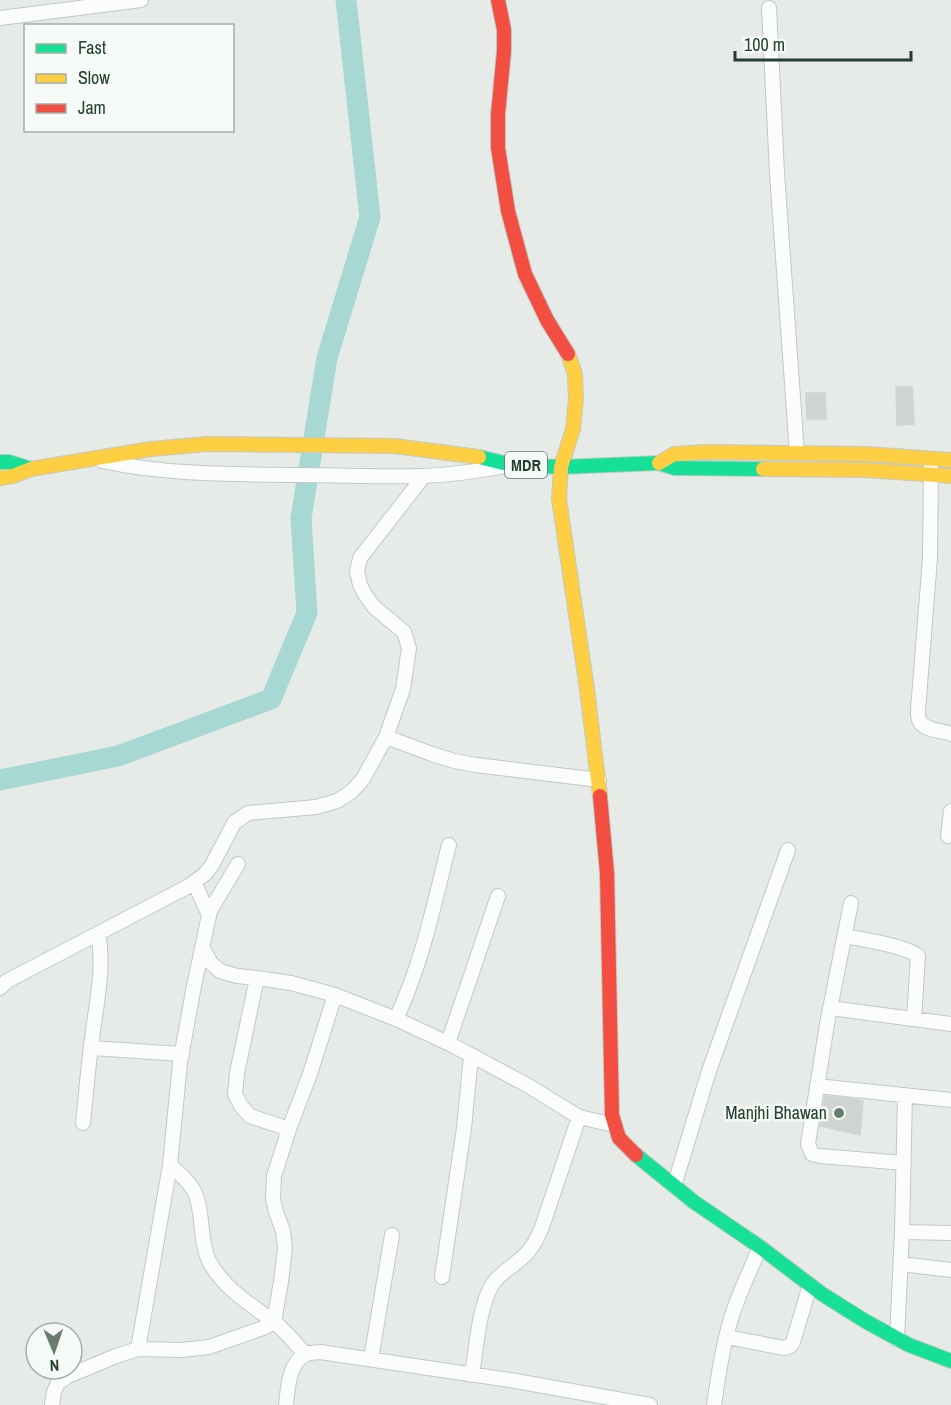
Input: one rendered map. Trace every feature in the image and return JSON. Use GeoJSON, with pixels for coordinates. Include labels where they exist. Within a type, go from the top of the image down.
{"type":"FeatureCollection","features":[{"type":"Feature","properties":{"kind":"street"},"geometry":{"type":"LineString","coordinates":[[0,18],[42,6],[140,0]]}},
{"type":"Feature","properties":{"kind":"street"},"geometry":{"type":"LineString","coordinates":[[498,0],[504,30],[498,148],[508,211],[525,274],[569,356],[575,374],[576,398],[573,429],[561,467],[559,499],[599,780],[607,873],[614,1125],[619,1138],[635,1155],[694,1202],[760,1247],[822,1294],[897,1339],[951,1361]]}},
{"type":"Feature","properties":{"kind":"street"},"geometry":{"type":"LineString","coordinates":[[769,8],[777,173],[797,453]]}},
{"type":"Feature","properties":{"kind":"street","name":"MDR"},"geometry":{"type":"LineString","coordinates":[[0,478],[31,469],[152,449],[207,444],[394,446],[483,458],[512,465],[561,467],[659,464],[675,468],[866,470],[951,476]]}},
{"type":"Feature","properties":{"kind":"street","name":"MDR"},"geometry":{"type":"LineString","coordinates":[[659,464],[674,454],[706,452],[866,454],[951,460]]}},
{"type":"Feature","properties":{"kind":"street"},"geometry":{"type":"LineString","coordinates":[[932,458],[930,558],[918,710],[922,724],[930,729],[951,734]]}},
{"type":"Feature","properties":{"kind":"street"},"geometry":{"type":"LineString","coordinates":[[92,459],[131,468],[208,473],[383,476],[424,476],[474,472],[512,465]]}},
{"type":"Feature","properties":{"kind":"street","name":"MDR"},"geometry":{"type":"LineString","coordinates":[[0,462],[9,462],[31,469]]}},
{"type":"Feature","properties":{"kind":"street"},"geometry":{"type":"LineString","coordinates":[[0,988],[7,981],[189,886],[205,874],[234,823],[248,813],[316,807],[337,801],[351,792],[363,779],[386,737],[403,689],[409,648],[404,632],[374,607],[366,596],[360,585],[357,571],[360,558],[424,476]]}},
{"type":"Feature","properties":{"kind":"street"},"geometry":{"type":"LineString","coordinates":[[386,737],[454,761],[599,780]]}},
{"type":"Feature","properties":{"kind":"street"},"geometry":{"type":"LineString","coordinates":[[948,836],[951,811]]}},
{"type":"Feature","properties":{"kind":"street"},"geometry":{"type":"LineString","coordinates":[[396,1019],[408,993],[431,915],[448,845]]}},
{"type":"Feature","properties":{"kind":"street"},"geometry":{"type":"LineString","coordinates":[[674,1186],[709,1071],[788,850]]}},
{"type":"Feature","properties":{"kind":"street"},"geometry":{"type":"LineString","coordinates":[[138,1349],[170,1165],[182,1054],[202,947],[209,915],[216,899],[238,864]]}},
{"type":"Feature","properties":{"kind":"street"},"geometry":{"type":"LineString","coordinates":[[194,882],[209,915]]}},
{"type":"Feature","properties":{"kind":"street"},"geometry":{"type":"LineString","coordinates":[[448,1043],[498,896]]}},
{"type":"Feature","properties":{"kind":"street"},"geometry":{"type":"LineString","coordinates":[[851,903],[830,1008],[808,1143],[813,1154],[820,1156],[904,1163]]}},
{"type":"Feature","properties":{"kind":"street"},"geometry":{"type":"LineString","coordinates":[[83,1123],[102,957],[98,933]]}},
{"type":"Feature","properties":{"kind":"street"},"geometry":{"type":"LineString","coordinates":[[845,936],[897,947],[918,956],[914,1019]]}},
{"type":"Feature","properties":{"kind":"street"},"geometry":{"type":"LineString","coordinates":[[202,947],[212,963],[220,970],[237,976],[291,983],[335,995],[448,1043],[527,1085],[579,1117],[614,1125]]}},
{"type":"Feature","properties":{"kind":"street"},"geometry":{"type":"LineString","coordinates":[[257,978],[237,1073],[235,1094],[241,1106],[250,1116],[289,1129]]}},
{"type":"Feature","properties":{"kind":"street"},"geometry":{"type":"LineString","coordinates":[[274,1322],[285,1248],[283,1231],[273,1200],[274,1176],[335,995]]}},
{"type":"Feature","properties":{"kind":"street"},"geometry":{"type":"LineString","coordinates":[[830,1008],[951,1024]]}},
{"type":"Feature","properties":{"kind":"street"},"geometry":{"type":"LineString","coordinates":[[91,1048],[182,1054]]}},
{"type":"Feature","properties":{"kind":"street"},"geometry":{"type":"LineString","coordinates":[[442,1277],[464,1128],[471,1055]]}},
{"type":"Feature","properties":{"kind":"street"},"geometry":{"type":"LineString","coordinates":[[817,1086],[951,1100]]}},
{"type":"Feature","properties":{"kind":"street"},"geometry":{"type":"LineString","coordinates":[[897,1339],[905,1095]]}},
{"type":"Feature","properties":{"kind":"street"},"geometry":{"type":"LineString","coordinates":[[472,1375],[484,1304],[492,1284],[535,1245],[579,1117]]}},
{"type":"Feature","properties":{"kind":"street"},"geometry":{"type":"LineString","coordinates":[[170,1165],[195,1192],[209,1261],[227,1286],[274,1322],[305,1354]]}},
{"type":"Feature","properties":{"kind":"street"},"geometry":{"type":"LineString","coordinates":[[902,1232],[951,1233]]}},
{"type":"Feature","properties":{"kind":"street"},"geometry":{"type":"LineString","coordinates":[[371,1359],[392,1235]]}},
{"type":"Feature","properties":{"kind":"street"},"geometry":{"type":"LineString","coordinates":[[714,1405],[721,1362],[736,1304],[760,1247]]}},
{"type":"Feature","properties":{"kind":"street"},"geometry":{"type":"LineString","coordinates":[[901,1264],[951,1270]]}},
{"type":"Feature","properties":{"kind":"street"},"geometry":{"type":"LineString","coordinates":[[727,1337],[784,1348],[790,1346],[810,1285]]}},
{"type":"Feature","properties":{"kind":"street"},"geometry":{"type":"LineString","coordinates":[[52,1405],[58,1383],[68,1376],[116,1356],[138,1349],[181,1350],[209,1347],[274,1322]]}},
{"type":"Feature","properties":{"kind":"street"},"geometry":{"type":"LineString","coordinates":[[286,1405],[290,1377],[295,1365],[305,1354],[320,1352],[510,1380],[650,1405]]}},
{"type":"Feature","properties":{"kind":"building"},"geometry":{"type":"Polygon","coordinates":[[[896,387],[912,387],[914,424],[897,425],[896,387]]]}},
{"type":"Feature","properties":{"kind":"building"},"geometry":{"type":"Polygon","coordinates":[[[806,393],[825,393],[826,419],[807,419],[806,393]]]}},
{"type":"Feature","properties":{"kind":"building","name":"Manjhi Bhawan"},"geometry":{"type":"Polygon","coordinates":[[[825,1096],[863,1101],[860,1135],[820,1126],[825,1096]]]}},
{"type":"Feature","properties":{"kind":"waterway"},"geometry":{"type":"LineString","coordinates":[[0,780],[118,756],[271,699],[307,613],[301,518],[327,358],[370,217],[346,0]]}},
{"type":"Feature","properties":{"kind":"traffic: fast"},"geometry":{"type":"LineString","coordinates":[[479,457],[512,465],[561,467],[659,463],[675,468],[763,469]]}},
{"type":"Feature","properties":{"kind":"traffic: fast"},"geometry":{"type":"LineString","coordinates":[[0,462],[9,462],[31,469]]}},
{"type":"Feature","properties":{"kind":"traffic: fast"},"geometry":{"type":"LineString","coordinates":[[636,1155],[694,1202],[760,1247],[822,1294],[909,1345],[951,1361]]}},
{"type":"Feature","properties":{"kind":"traffic: slow"},"geometry":{"type":"LineString","coordinates":[[568,354],[575,374],[576,398],[573,429],[561,467],[559,499],[600,796]]}},
{"type":"Feature","properties":{"kind":"traffic: slow"},"geometry":{"type":"LineString","coordinates":[[0,478],[31,469],[151,449],[207,444],[394,446],[479,457]]}},
{"type":"Feature","properties":{"kind":"traffic: slow"},"geometry":{"type":"LineString","coordinates":[[659,463],[674,454],[706,452],[866,454],[951,460]]}},
{"type":"Feature","properties":{"kind":"traffic: slow"},"geometry":{"type":"LineString","coordinates":[[763,469],[866,470],[951,476]]}},
{"type":"Feature","properties":{"kind":"traffic: jam"},"geometry":{"type":"LineString","coordinates":[[498,0],[504,30],[498,148],[508,211],[525,274],[547,320],[568,354]]}},
{"type":"Feature","properties":{"kind":"traffic: jam"},"geometry":{"type":"LineString","coordinates":[[600,796],[607,873],[612,1115],[619,1138],[636,1155]]}},
{"type":"Feature","properties":{"kind":"place","name":"Manjhi Bhawan"},"geometry":{"type":"Point","coordinates":[839,1113]}}]}
